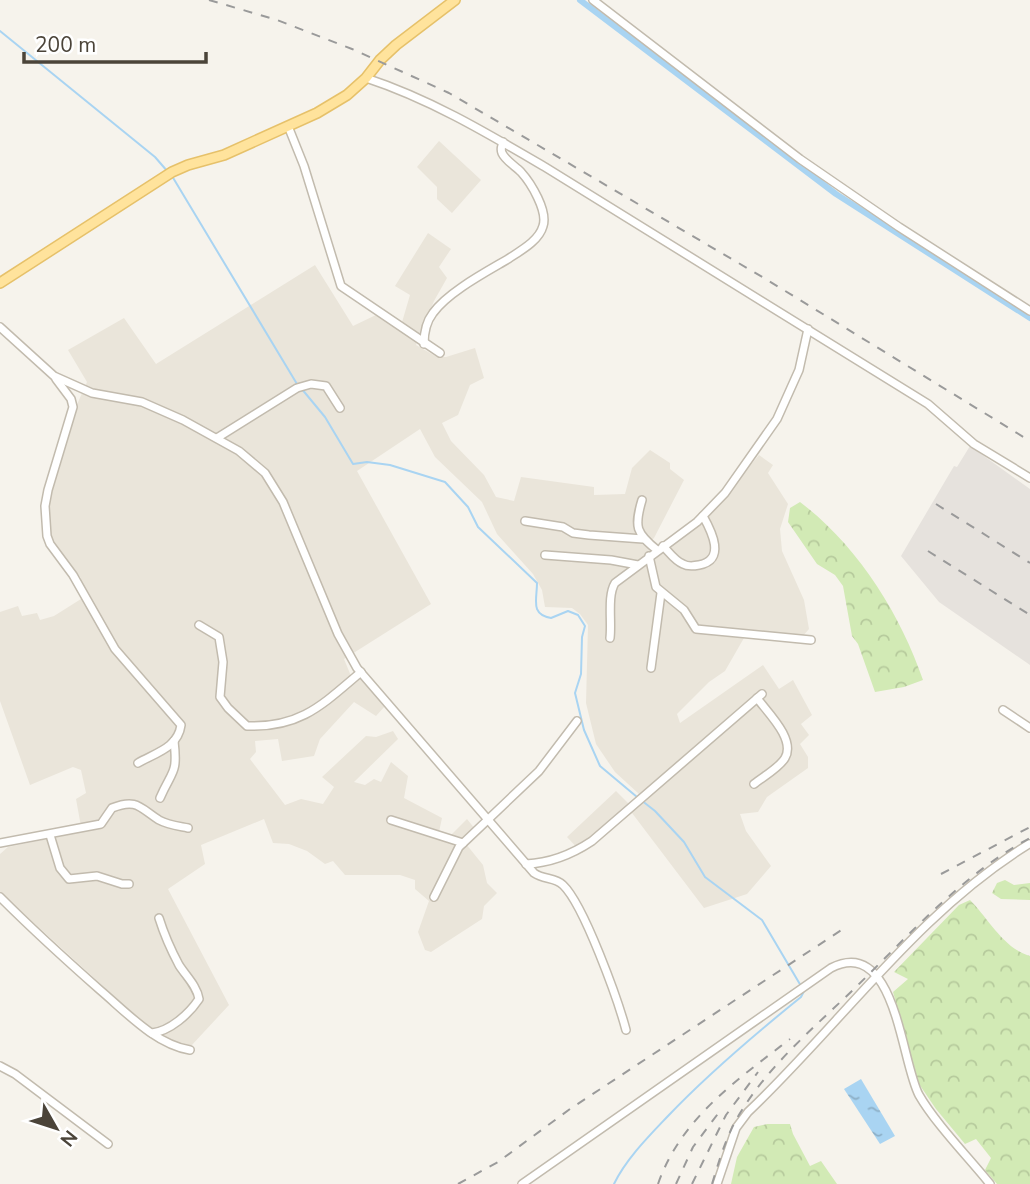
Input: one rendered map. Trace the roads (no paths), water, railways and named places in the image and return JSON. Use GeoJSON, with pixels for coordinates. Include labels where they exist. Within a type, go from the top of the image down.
{"type":"FeatureCollection","features":[{"type":"Feature","properties":{"kind":"main road"},"geometry":{"type":"LineString","coordinates":[[0,284],[170,174],[188,165],[224,155],[317,113],[347,95],[396,45],[455,0]]}},
{"type":"Feature","properties":{"kind":"street"},"geometry":{"type":"LineString","coordinates":[[593,0],[800,159],[899,227],[1030,311]]}},
{"type":"Feature","properties":{"kind":"street"},"geometry":{"type":"LineString","coordinates":[[366,78],[415,96],[503,142],[928,404],[983,450],[1030,478]]}},
{"type":"Feature","properties":{"kind":"street"},"geometry":{"type":"LineString","coordinates":[[288,126],[304,166],[339,282],[361,302],[440,354]]}},
{"type":"Feature","properties":{"kind":"street"},"geometry":{"type":"LineString","coordinates":[[424,344],[426,326],[435,310],[518,253],[543,227],[542,210],[523,175],[503,155],[503,142]]}},
{"type":"Feature","properties":{"kind":"street"},"geometry":{"type":"LineString","coordinates":[[0,327],[54,376],[71,399],[73,407],[45,506],[50,544],[73,575],[115,649],[177,717],[181,725],[174,741],[164,750],[138,763]]}},
{"type":"Feature","properties":{"kind":"street"},"geometry":{"type":"LineString","coordinates":[[610,638],[612,589],[649,556],[703,516],[725,493],[777,419],[799,370],[808,329]]}},
{"type":"Feature","properties":{"kind":"street"},"geometry":{"type":"LineString","coordinates":[[54,376],[92,393],[142,402],[217,438],[239,451],[265,473],[283,502],[338,634],[361,672],[526,864],[540,878],[553,879],[565,886],[582,914],[626,1030]]}},
{"type":"Feature","properties":{"kind":"street"},"geometry":{"type":"LineString","coordinates":[[217,438],[300,387],[321,384],[326,386],[340,408]]}},
{"type":"Feature","properties":{"kind":"street"},"geometry":{"type":"LineString","coordinates":[[642,500],[637,525],[643,539]]}},
{"type":"Feature","properties":{"kind":"street"},"geometry":{"type":"LineString","coordinates":[[524,522],[563,527],[573,533],[643,539],[690,567],[709,563],[713,558],[715,542],[703,516]]}},
{"type":"Feature","properties":{"kind":"street"},"geometry":{"type":"LineString","coordinates":[[545,555],[638,565]]}},
{"type":"Feature","properties":{"kind":"street"},"geometry":{"type":"LineString","coordinates":[[649,556],[656,587],[684,610],[696,629],[811,640]]}},
{"type":"Feature","properties":{"kind":"street"},"geometry":{"type":"LineString","coordinates":[[651,668],[662,593]]}},
{"type":"Feature","properties":{"kind":"street"},"geometry":{"type":"LineString","coordinates":[[199,625],[219,637],[223,662],[220,697],[228,709],[247,726],[296,720],[361,672]]}},
{"type":"Feature","properties":{"kind":"street"},"geometry":{"type":"LineString","coordinates":[[526,864],[542,863],[575,852],[592,841],[759,696],[782,732],[788,749],[786,757],[754,784]]}},
{"type":"Feature","properties":{"kind":"street"},"geometry":{"type":"LineString","coordinates":[[1003,710],[1030,728]]}},
{"type":"Feature","properties":{"kind":"street"},"geometry":{"type":"LineString","coordinates":[[434,897],[446,878],[454,855],[463,843],[539,771],[577,721]]}},
{"type":"Feature","properties":{"kind":"street"},"geometry":{"type":"LineString","coordinates":[[160,798],[175,772],[177,763],[174,741]]}},
{"type":"Feature","properties":{"kind":"street"},"geometry":{"type":"LineString","coordinates":[[0,843],[102,824],[111,808],[131,803],[138,804],[161,821],[188,828]]}},
{"type":"Feature","properties":{"kind":"street"},"geometry":{"type":"LineString","coordinates":[[391,820],[463,843]]}},
{"type":"Feature","properties":{"kind":"street"},"geometry":{"type":"LineString","coordinates":[[50,835],[60,869],[69,879],[97,876],[129,884]]}},
{"type":"Feature","properties":{"kind":"street"},"geometry":{"type":"LineString","coordinates":[[717,1184],[729,1144],[743,1118],[950,902],[996,865],[1029,844]]}},
{"type":"Feature","properties":{"kind":"street"},"geometry":{"type":"LineString","coordinates":[[0,897],[76,968],[152,1033],[181,1049],[190,1050]]}},
{"type":"Feature","properties":{"kind":"street"},"geometry":{"type":"LineString","coordinates":[[152,1033],[161,1032],[173,1025],[199,999],[198,992],[165,937],[159,918]]}},
{"type":"Feature","properties":{"kind":"street"},"geometry":{"type":"LineString","coordinates":[[522,1184],[831,968],[846,963],[861,965],[877,977],[895,1011],[918,1091],[990,1184]]}},
{"type":"Feature","properties":{"kind":"street"},"geometry":{"type":"LineString","coordinates":[[0,1066],[15,1074],[107,1144]]}},
{"type":"Feature","properties":{"kind":"water"},"geometry":{"type":"Polygon","coordinates":[[[861,1079],[895,1136],[880,1144],[844,1089],[861,1079]]]}},
{"type":"Feature","properties":{"kind":"waterway"},"geometry":{"type":"LineString","coordinates":[[580,0],[836,194],[1030,318]]}},
{"type":"Feature","properties":{"kind":"waterway"},"geometry":{"type":"LineString","coordinates":[[0,31],[155,157],[168,172]]}},
{"type":"Feature","properties":{"kind":"waterway"},"geometry":{"type":"LineString","coordinates":[[172,176],[297,384]]}},
{"type":"Feature","properties":{"kind":"waterway"},"geometry":{"type":"LineString","coordinates":[[301,388],[325,417],[353,464],[367,462],[390,465],[445,482],[468,507],[478,527],[537,583],[537,610],[551,618],[568,611],[578,615],[585,626],[581,674],[575,693],[584,730],[600,766],[637,797]]}},
{"type":"Feature","properties":{"kind":"waterway"},"geometry":{"type":"LineString","coordinates":[[641,800],[684,842],[705,877],[762,920],[801,986]]}},
{"type":"Feature","properties":{"kind":"waterway"},"geometry":{"type":"LineString","coordinates":[[614,1184],[638,1148],[684,1100],[801,997],[804,991]]}},
{"type":"Feature","properties":{"kind":"railway"},"geometry":{"type":"LineString","coordinates":[[209,0],[277,20],[352,49],[449,93],[764,278],[1030,441]]}},
{"type":"Feature","properties":{"kind":"railway"},"geometry":{"type":"LineString","coordinates":[[936,504],[1030,563]]}},
{"type":"Feature","properties":{"kind":"railway"},"geometry":{"type":"LineString","coordinates":[[928,551],[1030,615]]}},
{"type":"Feature","properties":{"kind":"railway"},"geometry":{"type":"LineString","coordinates":[[941,874],[1030,827]]}},
{"type":"Feature","properties":{"kind":"railway"},"geometry":{"type":"LineString","coordinates":[[712,1184],[724,1146],[737,1119],[781,1060],[960,887],[982,869],[1030,838]]}},
{"type":"Feature","properties":{"kind":"railway"},"geometry":{"type":"LineString","coordinates":[[458,1184],[498,1162],[570,1109],[843,929]]}},
{"type":"Feature","properties":{"kind":"railway"},"geometry":{"type":"LineString","coordinates":[[658,1184],[681,1139],[696,1120],[731,1085],[790,1039]]}},
{"type":"Feature","properties":{"kind":"railway"},"geometry":{"type":"LineString","coordinates":[[692,1184],[726,1115],[758,1072]]}},
{"type":"Feature","properties":{"kind":"railway"},"geometry":{"type":"LineString","coordinates":[[676,1184],[693,1147],[720,1111]]}}]}
